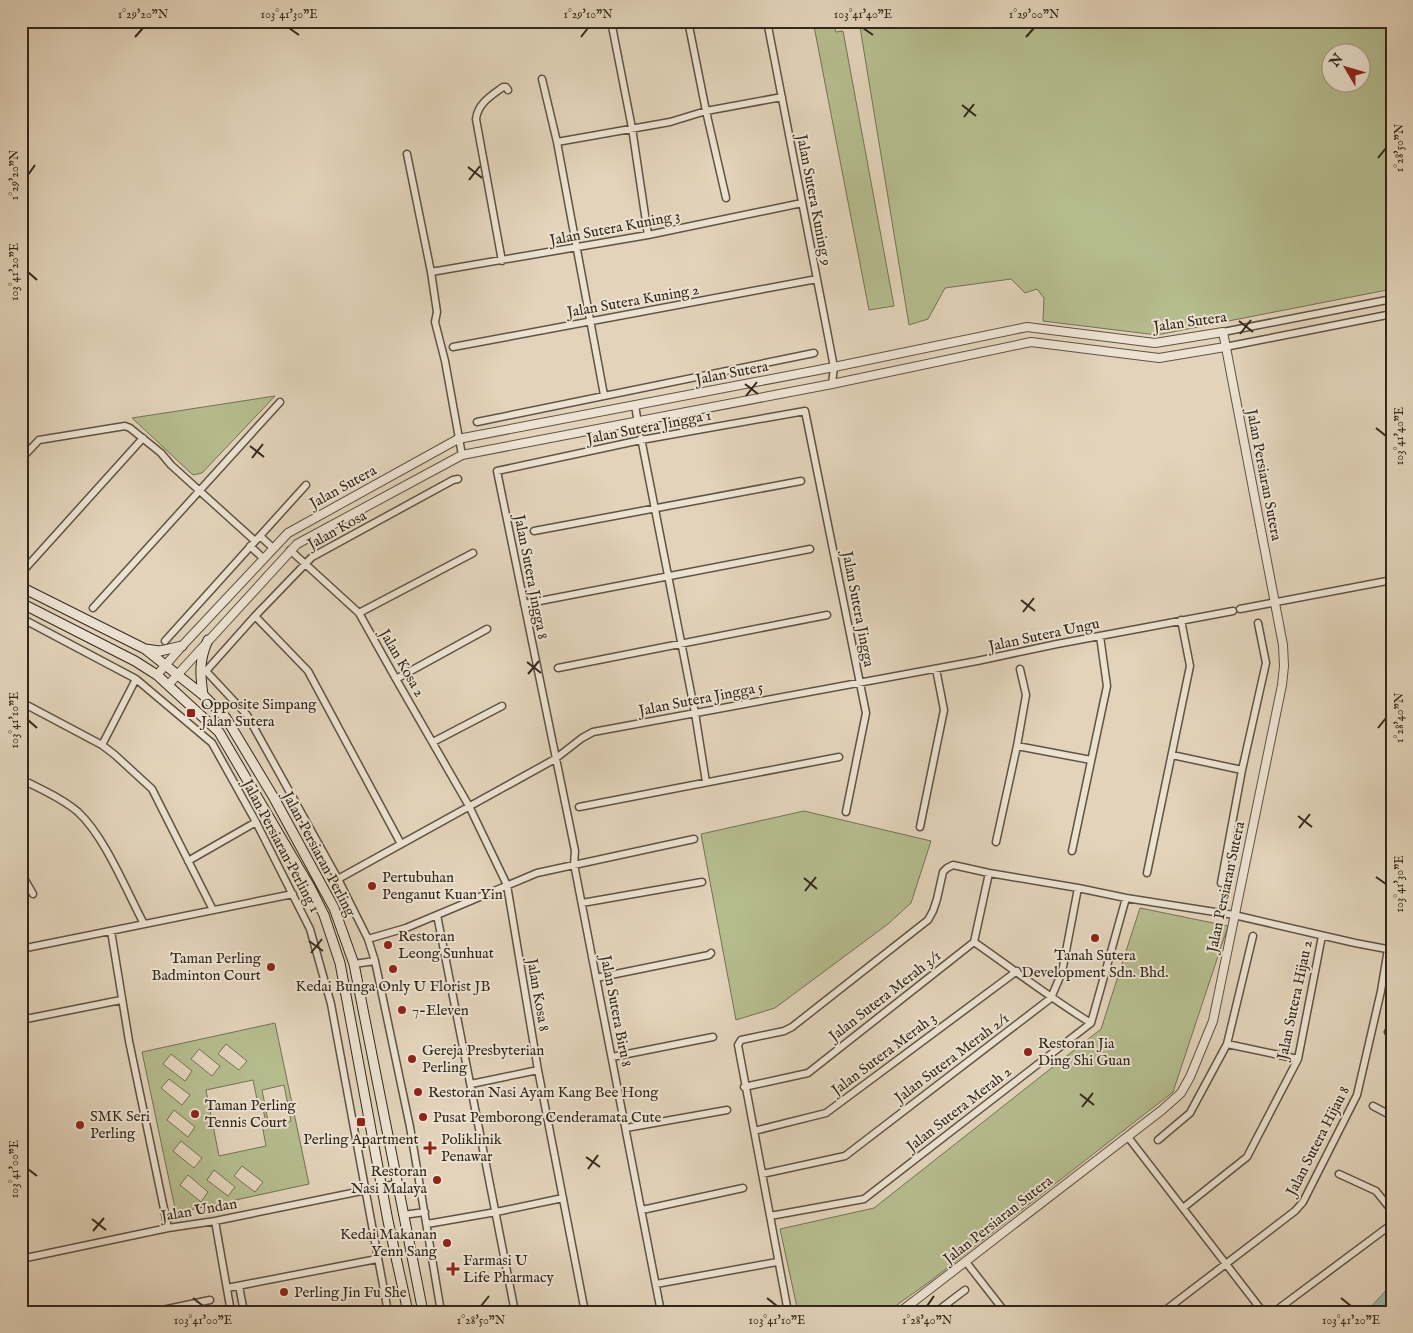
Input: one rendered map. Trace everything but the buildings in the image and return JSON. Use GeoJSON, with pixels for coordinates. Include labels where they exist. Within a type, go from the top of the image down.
{"type":"FeatureCollection","features":[{"type":"Feature","properties":{"kind":"main road","name":"Jalan Persiaran Perling"},"geometry":{"type":"LineString","coordinates":[[21,587],[145,649],[203,695],[226,718],[274,798],[334,908],[354,964],[396,1184],[423,1312]]}},
{"type":"Feature","properties":{"kind":"main road","name":"Jalan Persiaran Perling"},"geometry":{"type":"LineString","coordinates":[[21,603],[157,675],[219,732],[310,886],[324,915],[340,963],[408,1312]]}},
{"type":"Feature","properties":{"kind":"main road"},"geometry":{"type":"LineString","coordinates":[[203,695],[200,665],[208,640]]}},
{"type":"Feature","properties":{"kind":"main road"},"geometry":{"type":"LineString","coordinates":[[145,649],[160,651],[182,646]]}},
{"type":"Feature","properties":{"kind":"street"},"geometry":{"type":"LineString","coordinates":[[611,21],[632,128],[648,235]]}},
{"type":"Feature","properties":{"kind":"street"},"geometry":{"type":"LineString","coordinates":[[688,21],[726,198]]}},
{"type":"Feature","properties":{"kind":"street","name":"Jalan Sutera Kuning 9"},"geometry":{"type":"LineString","coordinates":[[767,21],[834,367],[832,384]]}},
{"type":"Feature","properties":{"kind":"street"},"geometry":{"type":"LineString","coordinates":[[542,79],[557,142],[604,395]]}},
{"type":"Feature","properties":{"kind":"street"},"geometry":{"type":"LineString","coordinates":[[502,261],[476,119],[477,111],[481,104],[503,87],[506,87],[508,90]]}},
{"type":"Feature","properties":{"kind":"street"},"geometry":{"type":"LineString","coordinates":[[557,142],[670,122],[706,111],[782,97]]}},
{"type":"Feature","properties":{"kind":"street"},"geometry":{"type":"LineString","coordinates":[[407,154],[431,272],[437,312],[435,318],[462,455]]}},
{"type":"Feature","properties":{"kind":"street","name":"Jalan Sutera Kuning 3"},"geometry":{"type":"LineString","coordinates":[[431,272],[648,235],[802,203]]}},
{"type":"Feature","properties":{"kind":"street","name":"Jalan Sutera Kuning 2"},"geometry":{"type":"LineString","coordinates":[[453,347],[817,280]]}},
{"type":"Feature","properties":{"kind":"street","name":"Jalan Sutera"},"geometry":{"type":"LineString","coordinates":[[157,675],[288,533],[458,439],[834,367],[1027,327],[1155,343],[1392,299]]}},
{"type":"Feature","properties":{"kind":"street","name":"Jalan Sutera"},"geometry":{"type":"LineString","coordinates":[[169,684],[297,544],[462,455],[832,384],[1031,342],[1160,358],[1392,314]]}},
{"type":"Feature","properties":{"kind":"street","name":"Jalan Persiaran Sutera"},"geometry":{"type":"LineString","coordinates":[[900,1312],[1162,1110],[1181,1093],[1213,1021],[1282,685],[1284,666],[1283,645],[1222,332]]}},
{"type":"Feature","properties":{"kind":"street"},"geometry":{"type":"LineString","coordinates":[[477,422],[814,353]]}},
{"type":"Feature","properties":{"kind":"street"},"geometry":{"type":"LineString","coordinates":[[93,608],[280,402]]}},
{"type":"Feature","properties":{"kind":"street"},"geometry":{"type":"LineString","coordinates":[[635,405],[706,782]]}},
{"type":"Feature","properties":{"kind":"street","name":"Jalan Sutera Jingga 1"},"geometry":{"type":"LineString","coordinates":[[497,470],[640,436],[805,411]]}},
{"type":"Feature","properties":{"kind":"street","name":"Jalan Sutera Jingga"},"geometry":{"type":"LineString","coordinates":[[805,411],[866,713],[846,812]]}},
{"type":"Feature","properties":{"kind":"street"},"geometry":{"type":"LineString","coordinates":[[21,459],[36,442],[44,439],[125,426],[130,428],[161,453],[171,465],[217,505],[253,544],[264,559]]}},
{"type":"Feature","properties":{"kind":"street"},"geometry":{"type":"LineString","coordinates":[[23,571],[143,438]]}},
{"type":"Feature","properties":{"kind":"street","name":"Jalan Sutera Jingga 8"},"geometry":{"type":"LineString","coordinates":[[497,470],[575,852],[574,864]]}},
{"type":"Feature","properties":{"kind":"street","name":"Jalan Kosa"},"geometry":{"type":"LineString","coordinates":[[338,879],[248,715],[206,671],[304,563],[453,480],[458,479]]}},
{"type":"Feature","properties":{"kind":"street"},"geometry":{"type":"LineString","coordinates":[[534,532],[801,481]]}},
{"type":"Feature","properties":{"kind":"street"},"geometry":{"type":"LineString","coordinates":[[165,641],[306,485]]}},
{"type":"Feature","properties":{"kind":"street"},"geometry":{"type":"LineString","coordinates":[[260,536],[273,548]]}},
{"type":"Feature","properties":{"kind":"street"},"geometry":{"type":"LineString","coordinates":[[524,604],[810,549]]}},
{"type":"Feature","properties":{"kind":"street","name":"Jalan Kosa 2"},"geometry":{"type":"LineString","coordinates":[[290,550],[359,613],[469,806]]}},
{"type":"Feature","properties":{"kind":"street"},"geometry":{"type":"LineString","coordinates":[[359,613],[473,553]]}},
{"type":"Feature","properties":{"kind":"street","name":"Jalan Sutera Ungu"},"geometry":{"type":"LineString","coordinates":[[860,682],[936,669],[1392,580]]}},
{"type":"Feature","properties":{"kind":"street"},"geometry":{"type":"LineString","coordinates":[[558,668],[827,615]]}},
{"type":"Feature","properties":{"kind":"street"},"geometry":{"type":"LineString","coordinates":[[255,616],[308,671],[401,844]]}},
{"type":"Feature","properties":{"kind":"street","name":"Jalan Persiaran Perling 1"},"geometry":{"type":"LineString","coordinates":[[21,618],[136,679],[212,743],[256,822],[310,929],[331,1004],[388,1312]]}},
{"type":"Feature","properties":{"kind":"street"},"geometry":{"type":"LineString","coordinates":[[1146,873],[1190,666],[1181,620]]}},
{"type":"Feature","properties":{"kind":"street"},"geometry":{"type":"LineString","coordinates":[[1221,883],[1242,770],[1266,664],[1258,623]]}},
{"type":"Feature","properties":{"kind":"street"},"geometry":{"type":"LineString","coordinates":[[396,679],[488,629]]}},
{"type":"Feature","properties":{"kind":"street"},"geometry":{"type":"LineString","coordinates":[[1072,851],[1107,686],[1100,636]]}},
{"type":"Feature","properties":{"kind":"street"},"geometry":{"type":"LineString","coordinates":[[920,827],[944,710],[936,669]]}},
{"type":"Feature","properties":{"kind":"street"},"geometry":{"type":"LineString","coordinates":[[996,842],[1026,695],[1020,669]]}},
{"type":"Feature","properties":{"kind":"street"},"geometry":{"type":"LineString","coordinates":[[102,745],[136,679]]}},
{"type":"Feature","properties":{"kind":"street","name":"Jalan Sutera Jingga 5"},"geometry":{"type":"LineString","coordinates":[[338,879],[555,759],[593,732],[860,682]]}},
{"type":"Feature","properties":{"kind":"street"},"geometry":{"type":"LineString","coordinates":[[21,702],[102,745],[152,789],[213,910]]}},
{"type":"Feature","properties":{"kind":"street"},"geometry":{"type":"LineString","coordinates":[[433,742],[502,706]]}},
{"type":"Feature","properties":{"kind":"street"},"geometry":{"type":"LineString","coordinates":[[1017,746],[1091,760]]}},
{"type":"Feature","properties":{"kind":"street"},"geometry":{"type":"LineString","coordinates":[[1172,756],[1242,770]]}},
{"type":"Feature","properties":{"kind":"street"},"geometry":{"type":"LineString","coordinates":[[579,807],[839,757]]}},
{"type":"Feature","properties":{"kind":"street"},"geometry":{"type":"LineString","coordinates":[[21,779],[58,799],[77,812],[97,834],[144,924]]}},
{"type":"Feature","properties":{"kind":"street","name":"Jalan Kosa 8"},"geometry":{"type":"LineString","coordinates":[[469,806],[507,885],[538,1070],[585,1312]]}},
{"type":"Feature","properties":{"kind":"street"},"geometry":{"type":"LineString","coordinates":[[188,861],[256,822]]}},
{"type":"Feature","properties":{"kind":"street"},"geometry":{"type":"LineString","coordinates":[[368,940],[406,928],[537,873],[694,839]]}},
{"type":"Feature","properties":{"kind":"street","name":"Jalan Sutera Biru 8"},"geometry":{"type":"LineString","coordinates":[[574,864],[661,1312]]}},
{"type":"Feature","properties":{"kind":"street"},"geometry":{"type":"LineString","coordinates":[[788,1312],[744,1087],[738,1045],[741,1040],[784,1031],[792,1027],[928,920],[937,899],[943,872],[947,868],[954,865],[989,874],[1234,915],[1390,950]]}},
{"type":"Feature","properties":{"kind":"street"},"geometry":{"type":"LineString","coordinates":[[989,874],[974,942],[1017,971],[1051,998],[1090,1023],[1126,898]]}},
{"type":"Feature","properties":{"kind":"street"},"geometry":{"type":"LineString","coordinates":[[21,877],[25,880],[33,894]]}},
{"type":"Feature","properties":{"kind":"street"},"geometry":{"type":"LineString","coordinates":[[338,879],[368,940],[375,961],[410,1128],[441,1312]]}},
{"type":"Feature","properties":{"kind":"street"},"geometry":{"type":"LineString","coordinates":[[582,903],[702,882]]}},
{"type":"Feature","properties":{"kind":"street","name":"Jalan Sutera Merah 2/1"},"geometry":{"type":"LineString","coordinates":[[762,1174],[845,1156],[1051,998],[1062,972],[1078,888]]}},
{"type":"Feature","properties":{"kind":"street"},"geometry":{"type":"LineString","coordinates":[[21,949],[293,894]]}},
{"type":"Feature","properties":{"kind":"street"},"geometry":{"type":"LineString","coordinates":[[436,915],[515,1312]]}},
{"type":"Feature","properties":{"kind":"street"},"geometry":{"type":"LineString","coordinates":[[111,931],[121,1000],[168,1228]]}},
{"type":"Feature","properties":{"kind":"street"},"geometry":{"type":"LineString","coordinates":[[1158,1140],[1190,1113],[1227,1044],[1253,936]]}},
{"type":"Feature","properties":{"kind":"street","name":"Jalan Sutera Hijau 2"},"geometry":{"type":"LineString","coordinates":[[1183,1208],[1247,1157],[1298,1059],[1322,936]]}},
{"type":"Feature","properties":{"kind":"street","name":"Jalan Sutera Merah 3/1"},"geometry":{"type":"LineString","coordinates":[[744,1087],[808,1074],[974,942]]}},
{"type":"Feature","properties":{"kind":"street","name":"Jalan Sutera Hijau 8"},"geometry":{"type":"LineString","coordinates":[[1163,1312],[1299,1207],[1357,1094],[1390,950]]}},
{"type":"Feature","properties":{"kind":"street"},"geometry":{"type":"LineString","coordinates":[[596,978],[709,955],[711,953]]}},
{"type":"Feature","properties":{"kind":"street"},"geometry":{"type":"LineString","coordinates":[[354,964],[375,961]]}},
{"type":"Feature","properties":{"kind":"street","name":"Jalan Sutera Merah 3"},"geometry":{"type":"LineString","coordinates":[[754,1131],[826,1113],[1017,971]]}},
{"type":"Feature","properties":{"kind":"street"},"geometry":{"type":"LineString","coordinates":[[21,1020],[121,1000]]}},
{"type":"Feature","properties":{"kind":"street","name":"Jalan Sutera Merah 2"},"geometry":{"type":"LineString","coordinates":[[770,1216],[864,1199],[1090,1023]]}},
{"type":"Feature","properties":{"kind":"street"},"geometry":{"type":"LineString","coordinates":[[612,1056],[713,1037]]}},
{"type":"Feature","properties":{"kind":"street"},"geometry":{"type":"LineString","coordinates":[[1227,1044],[1298,1059]]}},
{"type":"Feature","properties":{"kind":"street"},"geometry":{"type":"LineString","coordinates":[[471,1084],[538,1070]]}},
{"type":"Feature","properties":{"kind":"street"},"geometry":{"type":"LineString","coordinates":[[1373,1106],[1392,1116]]}},
{"type":"Feature","properties":{"kind":"street"},"geometry":{"type":"LineString","coordinates":[[626,1128],[727,1110]]}},
{"type":"Feature","properties":{"kind":"street"},"geometry":{"type":"LineString","coordinates":[[1128,1136],[1263,1312]]}},
{"type":"Feature","properties":{"kind":"street"},"geometry":{"type":"LineString","coordinates":[[1339,1174],[1376,1191],[1392,1211]]}},
{"type":"Feature","properties":{"kind":"street","name":"Jalan Undan"},"geometry":{"type":"LineString","coordinates":[[21,1259],[168,1228],[215,1221],[396,1184]]}},
{"type":"Feature","properties":{"kind":"street"},"geometry":{"type":"LineString","coordinates":[[642,1210],[743,1188]]}},
{"type":"Feature","properties":{"kind":"street"},"geometry":{"type":"LineString","coordinates":[[427,1224],[563,1198]]}},
{"type":"Feature","properties":{"kind":"street"},"geometry":{"type":"LineString","coordinates":[[403,1215],[425,1212]]}},
{"type":"Feature","properties":{"kind":"street"},"geometry":{"type":"LineString","coordinates":[[215,1221],[231,1312]]}},
{"type":"Feature","properties":{"kind":"street"},"geometry":{"type":"LineString","coordinates":[[1274,1312],[1392,1224]]}},
{"type":"Feature","properties":{"kind":"street"},"geometry":{"type":"LineString","coordinates":[[227,1288],[377,1259]]}},
{"type":"Feature","properties":{"kind":"street"},"geometry":{"type":"LineString","coordinates":[[656,1284],[777,1262]]}},
{"type":"Feature","properties":{"kind":"street"},"geometry":{"type":"LineString","coordinates":[[966,1262],[1005,1312]]}},
{"type":"Feature","properties":{"kind":"street"},"geometry":{"type":"LineString","coordinates":[[239,1286],[244,1312]]}},
{"type":"Feature","properties":{"kind":"street"},"geometry":{"type":"LineString","coordinates":[[936,1312],[965,1290]]}},
{"type":"Feature","properties":{"kind":"street"},"geometry":{"type":"LineString","coordinates":[[154,1312],[210,1300]]}},
{"type":"Feature","properties":{"kind":"shaded area"},"geometry":{"type":"Polygon","coordinates":[[[813,21],[832,21],[836,32],[843,31],[894,306],[869,310],[813,21]]]}},
{"type":"Feature","properties":{"kind":"shaded area"},"geometry":{"type":"Polygon","coordinates":[[[859,21],[1392,21],[1392,289],[1157,335],[1043,321],[1044,298],[1037,289],[1025,293],[1011,279],[945,288],[928,319],[909,325],[859,21]]]}},
{"type":"Feature","properties":{"kind":"shaded area"},"geometry":{"type":"Polygon","coordinates":[[[275,396],[202,473],[193,475],[132,418],[275,396]]]}},
{"type":"Feature","properties":{"kind":"shaded area"},"geometry":{"type":"Polygon","coordinates":[[[804,811],[931,841],[911,903],[888,924],[775,1008],[736,1020],[701,834],[804,811]]]}},
{"type":"Feature","properties":{"kind":"shaded area"},"geometry":{"type":"Polygon","coordinates":[[[1140,908],[1228,926],[1173,1092],[929,1282],[887,1312],[798,1312],[780,1229],[874,1208],[1101,1029],[1140,908]]]}},
{"type":"Feature","properties":{"kind":"shaded area","name":"Taman Perling Tennis Court"},"geometry":{"type":"Polygon","coordinates":[[[275,1023],[309,1184],[176,1213],[142,1052],[275,1023]],[[226,1044],[218,1054],[239,1070],[247,1061],[226,1044]],[[199,1049],[191,1059],[212,1076],[220,1066],[199,1049]],[[171,1054],[163,1064],[185,1081],[192,1071],[171,1054]],[[169,1079],[161,1088],[182,1105],[190,1095],[169,1079]],[[253,1080],[206,1090],[219,1156],[266,1146],[261,1119],[265,1118],[263,1109],[259,1109],[253,1080]],[[284,1085],[262,1090],[269,1126],[291,1121],[284,1085]],[[174,1110],[167,1120],[188,1137],[195,1127],[174,1110]],[[181,1141],[173,1151],[194,1168],[202,1158],[181,1141]],[[242,1166],[234,1176],[255,1192],[263,1182],[242,1166]],[[214,1170],[207,1180],[228,1196],[235,1187],[214,1170]],[[188,1175],[180,1185],[201,1202],[208,1192],[188,1175]]]}},
{"type":"Feature","properties":{"kind":"shaded area"},"geometry":{"type":"Polygon","coordinates":[[[1392,1284],[1392,1312],[1366,1312],[1392,1284]]]}},
{"type":"Feature","properties":{"kind":"place","name":"Opposite Simpang Jalan Sutera"},"geometry":{"type":"Point","coordinates":[191,713]}},
{"type":"Feature","properties":{"kind":"place","name":"Pertubuhan Penganut Kuan Yin"},"geometry":{"type":"Point","coordinates":[372,886]}},
{"type":"Feature","properties":{"kind":"place","name":"Tanah Sutera Development Sdn. Bhd."},"geometry":{"type":"Point","coordinates":[1095,938]}},
{"type":"Feature","properties":{"kind":"place","name":"Restoran Leong Sunhuat"},"geometry":{"type":"Point","coordinates":[388,945]}},
{"type":"Feature","properties":{"kind":"place","name":"Taman Perling Badminton Court"},"geometry":{"type":"Point","coordinates":[271,967]}},
{"type":"Feature","properties":{"kind":"place","name":"Kedai Bunga Only U Florist JB"},"geometry":{"type":"Point","coordinates":[393,969]}},
{"type":"Feature","properties":{"kind":"place","name":"7-Eleven"},"geometry":{"type":"Point","coordinates":[402,1010]}},
{"type":"Feature","properties":{"kind":"place","name":"Restoran Jia Ding Shi Guan"},"geometry":{"type":"Point","coordinates":[1028,1052]}},
{"type":"Feature","properties":{"kind":"place","name":"Gereja Presbyterian Perling"},"geometry":{"type":"Point","coordinates":[412,1059]}},
{"type":"Feature","properties":{"kind":"place","name":"Restoran Nasi Ayam Kang Bee Hong"},"geometry":{"type":"Point","coordinates":[418,1092]}},
{"type":"Feature","properties":{"kind":"place","name":"Taman Perling Tennis Court"},"geometry":{"type":"Point","coordinates":[195,1114]}},
{"type":"Feature","properties":{"kind":"place","name":"Pusat Pemborong Cenderamata Cute"},"geometry":{"type":"Point","coordinates":[423,1117]}},
{"type":"Feature","properties":{"kind":"place","name":"Perling Apartment"},"geometry":{"type":"Point","coordinates":[361,1122]}},
{"type":"Feature","properties":{"kind":"place","name":"SMK Seri Perling"},"geometry":{"type":"Point","coordinates":[80,1125]}},
{"type":"Feature","properties":{"kind":"place","name":"Poliklinik Penawar"},"geometry":{"type":"Point","coordinates":[430,1148]}},
{"type":"Feature","properties":{"kind":"place","name":"Restoran Nasi Malaya"},"geometry":{"type":"Point","coordinates":[437,1180]}},
{"type":"Feature","properties":{"kind":"place","name":"Kedai Makanan Yenn Sang"},"geometry":{"type":"Point","coordinates":[447,1243]}},
{"type":"Feature","properties":{"kind":"place","name":"Farmasi U Life Pharmacy"},"geometry":{"type":"Point","coordinates":[453,1269]}},
{"type":"Feature","properties":{"kind":"place","name":"Perling Jin Fu She"},"geometry":{"type":"Point","coordinates":[284,1292]}}]}
